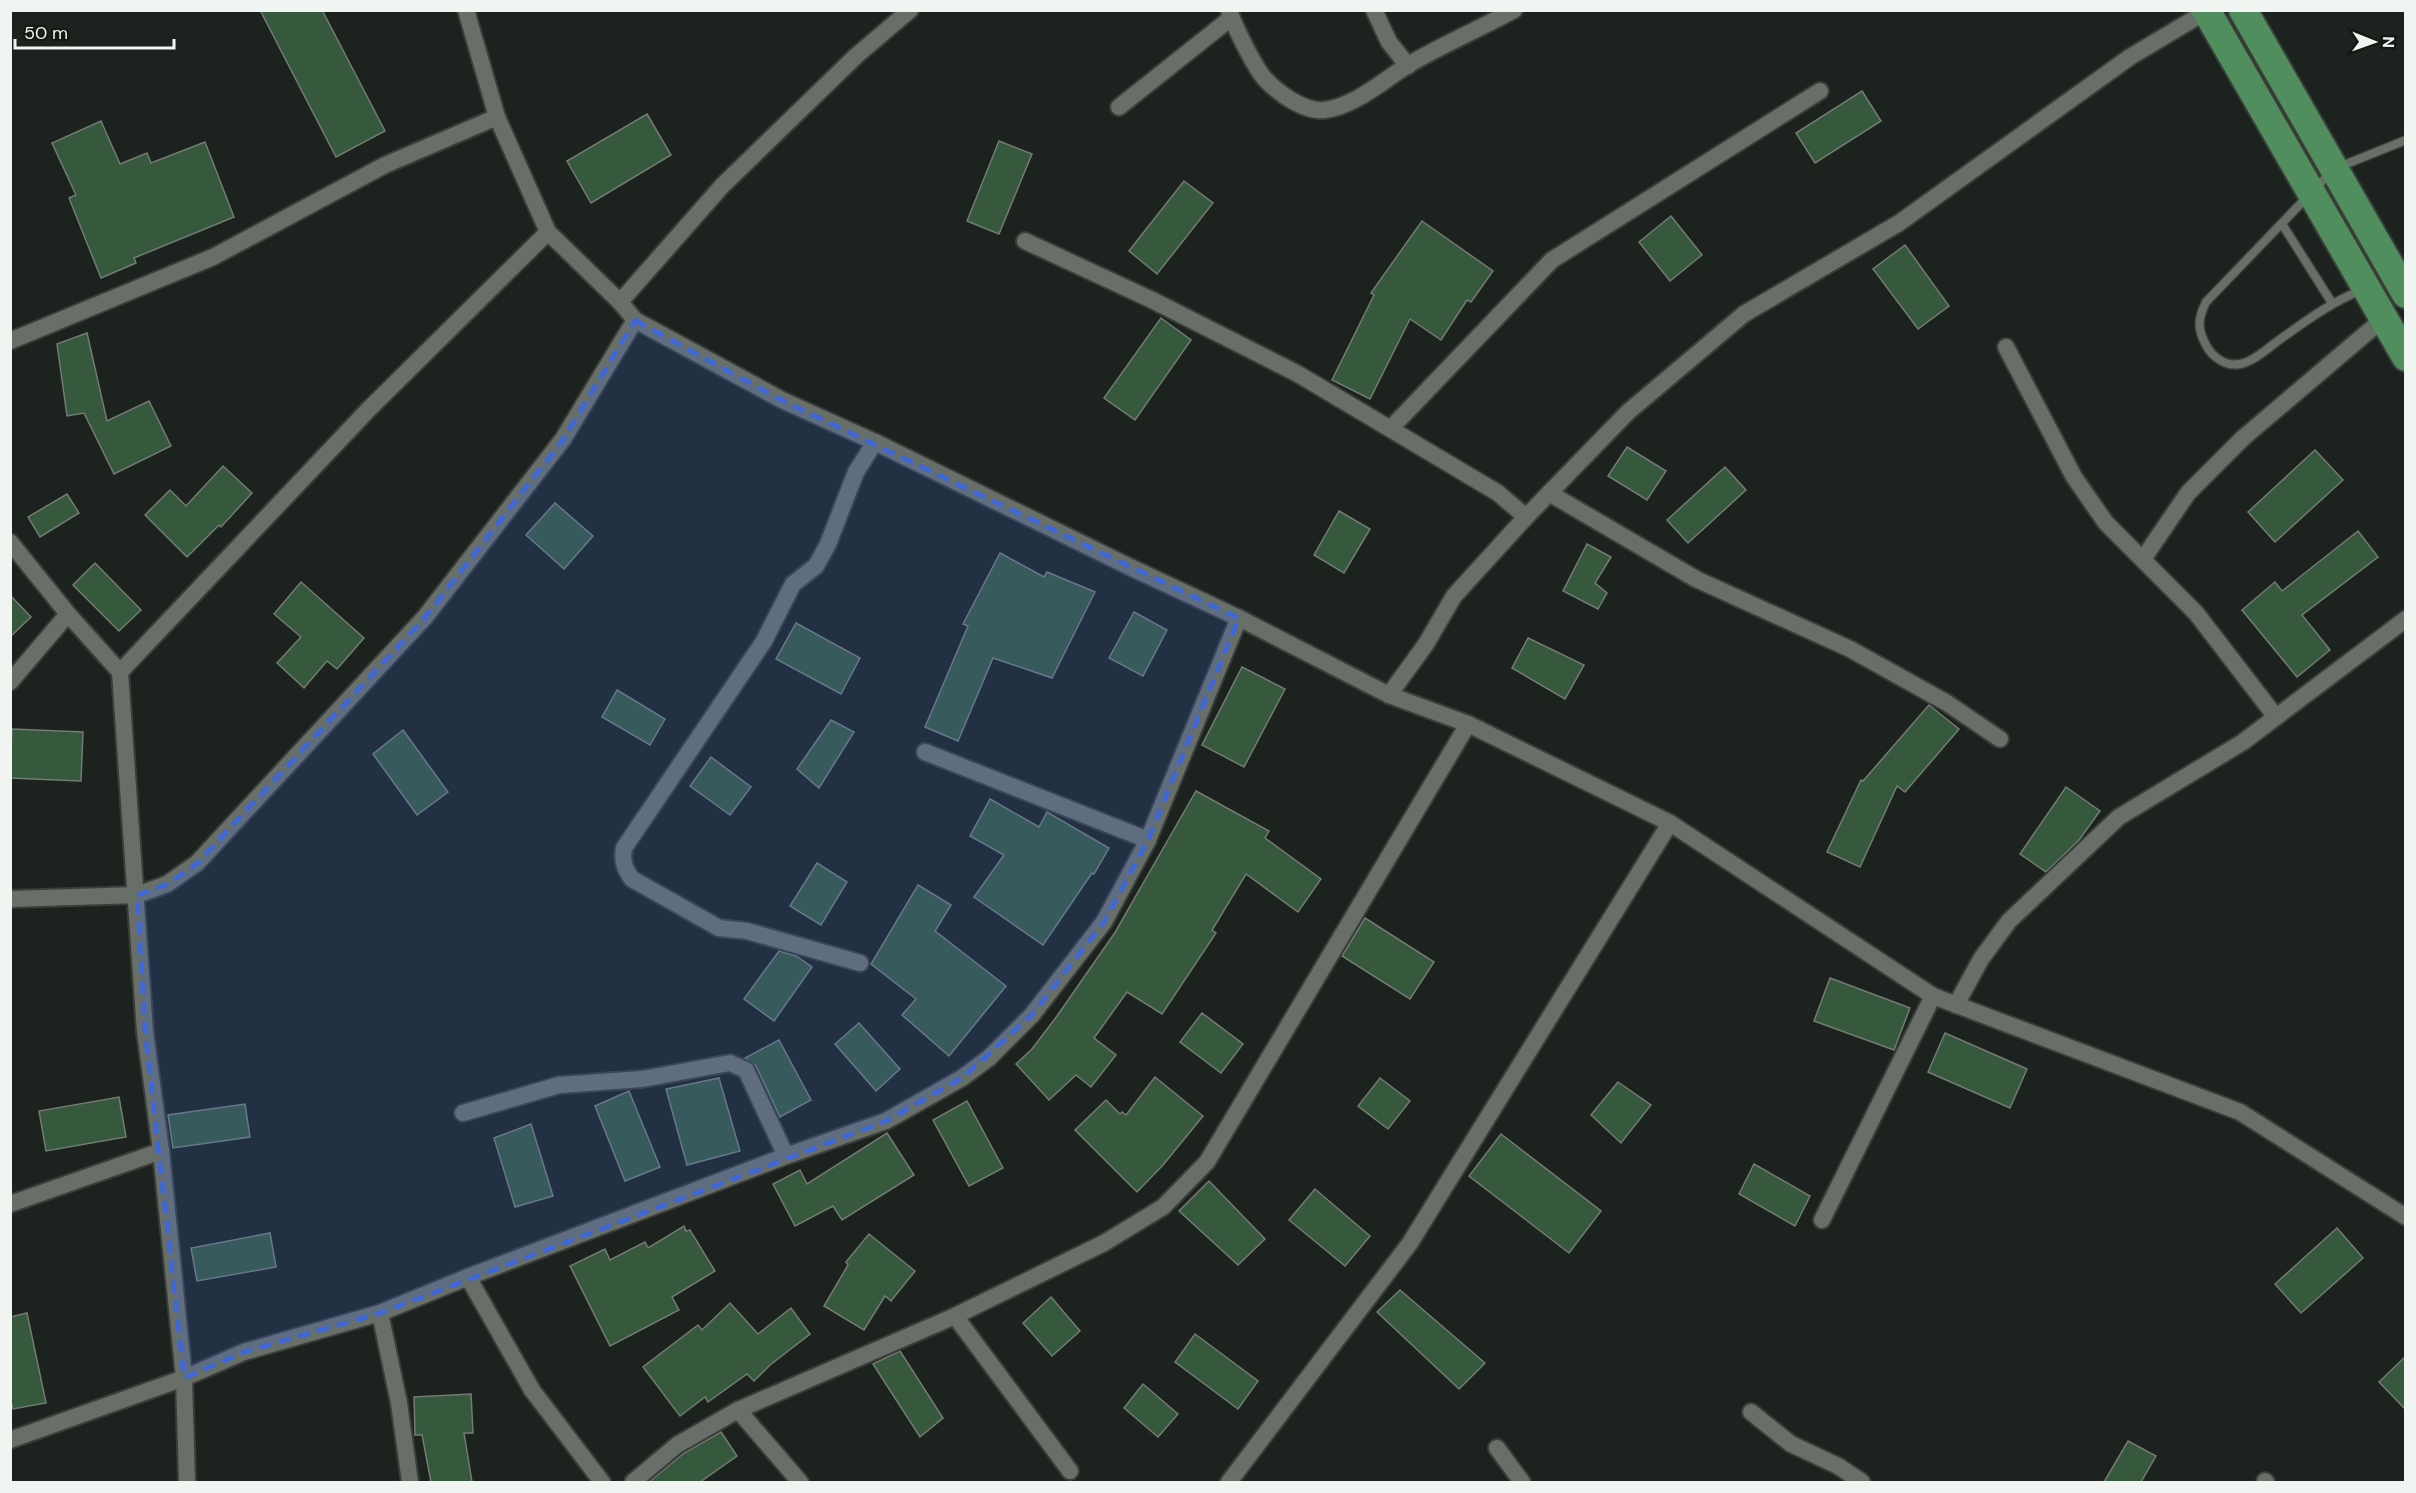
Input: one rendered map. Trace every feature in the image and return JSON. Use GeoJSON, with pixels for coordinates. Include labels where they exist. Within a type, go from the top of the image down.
{"type":"FeatureCollection","features":[{"type":"Feature","properties":{"kind":"highway"},"geometry":{"type":"LineString","coordinates":[[2243,10],[2405,292]]}},
{"type":"Feature","properties":{"kind":"highway"},"geometry":{"type":"LineString","coordinates":[[2207,11],[2406,357]]}},
{"type":"Feature","properties":{"kind":"street"},"geometry":{"type":"LineString","coordinates":[[466,10],[497,117],[548,232],[620,302],[635,320],[782,400],[875,442],[1239,618],[1389,695],[1468,724],[1670,824],[1933,996],[2240,1112],[2406,1217]]}},
{"type":"Feature","properties":{"kind":"street"},"geometry":{"type":"LineString","coordinates":[[620,302],[722,186],[856,56],[910,10]]}},
{"type":"Feature","properties":{"kind":"street"},"geometry":{"type":"LineString","coordinates":[[1374,10],[1389,42],[1408,66]]}},
{"type":"Feature","properties":{"kind":"street"},"geometry":{"type":"LineString","coordinates":[[1119,107],[1230,14],[1263,77],[1284,96],[1309,108],[1323,110],[1336,107],[1384,82],[1408,66],[1514,10]]}},
{"type":"Feature","properties":{"kind":"street"},"geometry":{"type":"LineString","coordinates":[[1389,695],[1426,644],[1454,596],[1526,517],[1628,412],[1744,314],[1899,223],[2130,57],[2207,11]]}},
{"type":"Feature","properties":{"kind":"street"},"geometry":{"type":"LineString","coordinates":[[1391,428],[1552,260],[1820,91]]}},
{"type":"Feature","properties":{"kind":"street"},"geometry":{"type":"LineString","coordinates":[[10,340],[213,257],[385,165],[497,117]]}},
{"type":"Feature","properties":{"kind":"street"},"geometry":{"type":"LineString","coordinates":[[120,672],[369,409],[548,232]]}},
{"type":"Feature","properties":{"kind":"street"},"geometry":{"type":"LineString","coordinates":[[1025,242],[1152,300],[1298,374],[1498,493],[1526,517]]}},
{"type":"Feature","properties":{"kind":"street"},"geometry":{"type":"LineString","coordinates":[[2143,559],[2188,493],[2243,438],[2383,319]]}},
{"type":"Feature","properties":{"kind":"street"},"geometry":{"type":"LineString","coordinates":[[10,899],[137,895],[167,884],[197,863],[425,617],[563,439],[635,320]]}},
{"type":"Feature","properties":{"kind":"street"},"geometry":{"type":"LineString","coordinates":[[2006,347],[2074,477],[2106,523],[2196,613],[2276,717]]}},
{"type":"Feature","properties":{"kind":"street"},"geometry":{"type":"LineString","coordinates":[[860,963],[747,931],[719,928],[632,879],[622,860],[624,848],[764,640],[793,584],[816,566],[828,544],[856,472],[875,442]]}},
{"type":"Feature","properties":{"kind":"street"},"geometry":{"type":"LineString","coordinates":[[1549,493],[1696,579],[1850,649],[1947,704],[2000,739]]}},
{"type":"Feature","properties":{"kind":"street"},"geometry":{"type":"LineString","coordinates":[[10,542],[68,614],[120,672],[145,1032],[161,1151],[184,1378],[187,1482]]}},
{"type":"Feature","properties":{"kind":"street"},"geometry":{"type":"LineString","coordinates":[[10,682],[68,614]]}},
{"type":"Feature","properties":{"kind":"street"},"geometry":{"type":"LineString","coordinates":[[10,1440],[184,1378],[244,1352],[380,1313],[468,1277],[786,1156],[886,1121],[962,1078],[989,1058],[1032,1015],[1104,922],[1148,840],[1239,618]]}},
{"type":"Feature","properties":{"kind":"street"},"geometry":{"type":"LineString","coordinates":[[1956,1005],[1981,959],[2009,921],[2119,817],[2243,742],[2406,620]]}},
{"type":"Feature","properties":{"kind":"street"},"geometry":{"type":"LineString","coordinates":[[633,1482],[677,1445],[738,1410],[955,1316],[1104,1243],[1163,1207],[1207,1162],[1468,724]]}},
{"type":"Feature","properties":{"kind":"street"},"geometry":{"type":"LineString","coordinates":[[925,752],[1148,840]]}},
{"type":"Feature","properties":{"kind":"street"},"geometry":{"type":"LineString","coordinates":[[1229,1482],[1410,1243],[1670,824]]}},
{"type":"Feature","properties":{"kind":"street"},"geometry":{"type":"LineString","coordinates":[[1822,1220],[1933,996]]}},
{"type":"Feature","properties":{"kind":"street"},"geometry":{"type":"LineString","coordinates":[[463,1113],[559,1085],[642,1079],[730,1063],[746,1070],[786,1156]]}},
{"type":"Feature","properties":{"kind":"street"},"geometry":{"type":"LineString","coordinates":[[10,1204],[161,1151]]}},
{"type":"Feature","properties":{"kind":"street"},"geometry":{"type":"LineString","coordinates":[[468,1277],[532,1390],[602,1482]]}},
{"type":"Feature","properties":{"kind":"street"},"geometry":{"type":"LineString","coordinates":[[380,1313],[399,1403],[410,1482]]}},
{"type":"Feature","properties":{"kind":"street"},"geometry":{"type":"LineString","coordinates":[[955,1316],[1070,1471]]}},
{"type":"Feature","properties":{"kind":"street"},"geometry":{"type":"LineString","coordinates":[[738,1410],[800,1482]]}},
{"type":"Feature","properties":{"kind":"street"},"geometry":{"type":"LineString","coordinates":[[1751,1412],[1791,1444],[1838,1466],[1862,1482]]}},
{"type":"Feature","properties":{"kind":"street"},"geometry":{"type":"LineString","coordinates":[[1497,1448],[1522,1482]]}},
{"type":"Feature","properties":{"kind":"lane"},"geometry":{"type":"LineString","coordinates":[[2366,289],[2332,303],[2257,355],[2240,364],[2223,363],[2208,349],[2199,332],[2199,315],[2206,302],[2334,169],[2406,140]]}},
{"type":"Feature","properties":{"kind":"lane"},"geometry":{"type":"LineString","coordinates":[[2282,224],[2332,303]]}},
{"type":"Feature","properties":{"kind":"highlighted area"},"geometry":{"type":"Polygon","coordinates":[[[635,320],[782,400],[1239,618],[1148,840],[1104,922],[1032,1015],[962,1078],[886,1121],[380,1313],[244,1352],[184,1378],[145,1032],[137,895],[167,884],[197,863],[425,617],[563,439],[635,320]]]}},
{"type":"Feature","properties":{"kind":"building"},"geometry":{"type":"Polygon","coordinates":[[[260,10],[322,10],[385,131],[336,157],[260,10]]]}},
{"type":"Feature","properties":{"kind":"building"},"geometry":{"type":"Polygon","coordinates":[[[1862,91],[1881,121],[1815,163],[1796,133],[1862,91]]]}},
{"type":"Feature","properties":{"kind":"building"},"geometry":{"type":"Polygon","coordinates":[[[647,114],[671,155],[591,203],[567,161],[647,114]]]}},
{"type":"Feature","properties":{"kind":"building"},"geometry":{"type":"Polygon","coordinates":[[[101,121],[120,164],[147,153],[151,163],[205,142],[234,217],[134,258],[136,263],[101,278],[69,198],[76,195],[52,143],[101,121]]]}},
{"type":"Feature","properties":{"kind":"building"},"geometry":{"type":"Polygon","coordinates":[[[999,141],[1032,154],[999,234],[967,221],[999,141]]]}},
{"type":"Feature","properties":{"kind":"building"},"geometry":{"type":"Polygon","coordinates":[[[1184,181],[1213,203],[1157,274],[1129,251],[1184,181]]]}},
{"type":"Feature","properties":{"kind":"building"},"geometry":{"type":"Polygon","coordinates":[[[1671,216],[1702,255],[1670,281],[1639,242],[1671,216]]]}},
{"type":"Feature","properties":{"kind":"building"},"geometry":{"type":"Polygon","coordinates":[[[1422,221],[1493,271],[1471,302],[1467,300],[1441,340],[1410,319],[1370,399],[1332,380],[1374,295],[1371,293],[1422,221]]]}},
{"type":"Feature","properties":{"kind":"building"},"geometry":{"type":"Polygon","coordinates":[[[1905,245],[1949,306],[1918,329],[1873,269],[1905,245]]]}},
{"type":"Feature","properties":{"kind":"building"},"geometry":{"type":"Polygon","coordinates":[[[1161,318],[1191,340],[1135,420],[1104,398],[1161,318]]]}},
{"type":"Feature","properties":{"kind":"building"},"geometry":{"type":"Polygon","coordinates":[[[87,333],[107,421],[149,401],[171,446],[114,474],[84,413],[67,416],[57,344],[87,333]]]}},
{"type":"Feature","properties":{"kind":"building"},"geometry":{"type":"Polygon","coordinates":[[[1627,447],[1666,471],[1647,500],[1608,476],[1627,447]]]}},
{"type":"Feature","properties":{"kind":"building"},"geometry":{"type":"Polygon","coordinates":[[[2315,450],[2343,480],[2275,542],[2248,512],[2315,450]]]}},
{"type":"Feature","properties":{"kind":"building"},"geometry":{"type":"Polygon","coordinates":[[[223,466],[252,493],[221,527],[219,525],[187,557],[145,515],[170,490],[186,506],[223,466]]]}},
{"type":"Feature","properties":{"kind":"building"},"geometry":{"type":"Polygon","coordinates":[[[1725,467],[1746,490],[1688,543],[1667,520],[1725,467]]]}},
{"type":"Feature","properties":{"kind":"building"},"geometry":{"type":"Polygon","coordinates":[[[67,494],[79,513],[40,537],[28,517],[67,494]]]}},
{"type":"Feature","properties":{"kind":"building"},"geometry":{"type":"Polygon","coordinates":[[[555,503],[593,536],[564,569],[526,535],[555,503]]]}},
{"type":"Feature","properties":{"kind":"building"},"geometry":{"type":"Polygon","coordinates":[[[1339,511],[1370,529],[1344,573],[1314,555],[1339,511]]]}},
{"type":"Feature","properties":{"kind":"building"},"geometry":{"type":"Polygon","coordinates":[[[2358,531],[2378,557],[2302,615],[2330,650],[2297,677],[2242,610],[2275,582],[2282,591],[2358,531]]]}},
{"type":"Feature","properties":{"kind":"building"},"geometry":{"type":"Polygon","coordinates":[[[1587,544],[1611,557],[1595,583],[1607,593],[1598,609],[1563,591],[1587,544]]]}},
{"type":"Feature","properties":{"kind":"building"},"geometry":{"type":"Polygon","coordinates":[[[1000,553],[1044,577],[1047,572],[1095,592],[1052,678],[993,658],[958,741],[925,727],[968,626],[963,624],[1000,553]]]}},
{"type":"Feature","properties":{"kind":"building"},"geometry":{"type":"Polygon","coordinates":[[[95,563],[141,610],[119,631],[73,585],[95,563]]]}},
{"type":"Feature","properties":{"kind":"building"},"geometry":{"type":"Polygon","coordinates":[[[301,582],[364,638],[337,669],[327,661],[304,688],[277,663],[301,637],[274,614],[301,582]]]}},
{"type":"Feature","properties":{"kind":"building"},"geometry":{"type":"Polygon","coordinates":[[[10,595],[31,617],[10,637],[10,595]]]}},
{"type":"Feature","properties":{"kind":"building"},"geometry":{"type":"Polygon","coordinates":[[[1134,612],[1167,630],[1143,676],[1109,658],[1134,612]]]}},
{"type":"Feature","properties":{"kind":"building"},"geometry":{"type":"Polygon","coordinates":[[[796,623],[860,658],[841,694],[776,659],[796,623]]]}},
{"type":"Feature","properties":{"kind":"building"},"geometry":{"type":"Polygon","coordinates":[[[1528,638],[1584,665],[1565,699],[1512,668],[1528,638]]]}},
{"type":"Feature","properties":{"kind":"building"},"geometry":{"type":"Polygon","coordinates":[[[1242,667],[1285,689],[1244,767],[1202,745],[1242,667]]]}},
{"type":"Feature","properties":{"kind":"building"},"geometry":{"type":"Polygon","coordinates":[[[617,690],[665,719],[650,745],[602,717],[617,690]]]}},
{"type":"Feature","properties":{"kind":"building"},"geometry":{"type":"Polygon","coordinates":[[[1929,705],[1959,729],[1905,792],[1897,786],[1860,867],[1827,852],[1861,780],[1863,781],[1929,705]]]}},
{"type":"Feature","properties":{"kind":"building"},"geometry":{"type":"Polygon","coordinates":[[[831,720],[854,732],[819,788],[797,769],[831,720]]]}},
{"type":"Feature","properties":{"kind":"building"},"geometry":{"type":"Polygon","coordinates":[[[12,729],[83,732],[81,781],[10,778],[12,729]]]}},
{"type":"Feature","properties":{"kind":"building"},"geometry":{"type":"Polygon","coordinates":[[[403,730],[448,792],[417,815],[373,754],[403,730]]]}},
{"type":"Feature","properties":{"kind":"building"},"geometry":{"type":"Polygon","coordinates":[[[711,757],[751,787],[730,815],[690,786],[711,757]]]}},
{"type":"Feature","properties":{"kind":"building"},"geometry":{"type":"Polygon","coordinates":[[[2066,787],[2100,811],[2079,840],[2046,872],[2020,854],[2066,787]]]}},
{"type":"Feature","properties":{"kind":"building"},"geometry":{"type":"Polygon","coordinates":[[[1196,791],[1269,831],[1265,838],[1321,879],[1298,912],[1246,874],[1212,930],[1216,933],[1162,1014],[1127,992],[1094,1038],[1116,1055],[1091,1087],[1076,1075],[1049,1100],[1016,1064],[1032,1049],[1057,1016],[1114,934],[1196,791]]]}},
{"type":"Feature","properties":{"kind":"building"},"geometry":{"type":"Polygon","coordinates":[[[990,799],[1039,827],[1047,812],[1109,848],[1094,874],[1092,873],[1043,945],[974,897],[1004,855],[970,836],[990,799]]]}},
{"type":"Feature","properties":{"kind":"building"},"geometry":{"type":"Polygon","coordinates":[[[817,863],[847,882],[821,925],[790,906],[817,863]]]}},
{"type":"Feature","properties":{"kind":"building"},"geometry":{"type":"Polygon","coordinates":[[[918,885],[951,905],[935,931],[1006,986],[949,1056],[902,1015],[916,999],[871,964],[918,885]]]}},
{"type":"Feature","properties":{"kind":"building"},"geometry":{"type":"Polygon","coordinates":[[[1365,918],[1434,962],[1410,999],[1342,956],[1365,918]]]}},
{"type":"Feature","properties":{"kind":"building"},"geometry":{"type":"Polygon","coordinates":[[[779,951],[796,956],[812,967],[774,1021],[744,999],[779,951]]]}},
{"type":"Feature","properties":{"kind":"building"},"geometry":{"type":"Polygon","coordinates":[[[1830,978],[1910,1008],[1894,1050],[1814,1021],[1830,978]]]}},
{"type":"Feature","properties":{"kind":"building"},"geometry":{"type":"Polygon","coordinates":[[[1202,1013],[1243,1044],[1221,1073],[1180,1042],[1202,1013]]]}},
{"type":"Feature","properties":{"kind":"building"},"geometry":{"type":"Polygon","coordinates":[[[859,1023],[900,1069],[876,1091],[835,1044],[859,1023]]]}},
{"type":"Feature","properties":{"kind":"building"},"geometry":{"type":"Polygon","coordinates":[[[1945,1033],[2027,1069],[2010,1108],[1928,1072],[1945,1033]]]}},
{"type":"Feature","properties":{"kind":"building"},"geometry":{"type":"Polygon","coordinates":[[[779,1040],[811,1100],[780,1117],[756,1066],[745,1058],[779,1040]]]}},
{"type":"Feature","properties":{"kind":"building"},"geometry":{"type":"Polygon","coordinates":[[[1155,1077],[1203,1116],[1163,1165],[1137,1192],[1075,1130],[1106,1100],[1120,1114],[1122,1112],[1126,1115],[1155,1077]]]}},
{"type":"Feature","properties":{"kind":"building"},"geometry":{"type":"Polygon","coordinates":[[[719,1078],[740,1151],[687,1165],[666,1089],[719,1078]]]}},
{"type":"Feature","properties":{"kind":"building"},"geometry":{"type":"Polygon","coordinates":[[[1380,1078],[1410,1101],[1388,1129],[1358,1106],[1380,1078]]]}},
{"type":"Feature","properties":{"kind":"building"},"geometry":{"type":"Polygon","coordinates":[[[1618,1082],[1651,1105],[1621,1143],[1591,1115],[1618,1082]]]}},
{"type":"Feature","properties":{"kind":"building"},"geometry":{"type":"Polygon","coordinates":[[[629,1091],[660,1167],[625,1181],[595,1106],[629,1091]]]}},
{"type":"Feature","properties":{"kind":"building"},"geometry":{"type":"Polygon","coordinates":[[[119,1097],[126,1137],[46,1151],[39,1111],[119,1097]]]}},
{"type":"Feature","properties":{"kind":"building"},"geometry":{"type":"Polygon","coordinates":[[[967,1101],[1003,1168],[969,1186],[933,1120],[967,1101]]]}},
{"type":"Feature","properties":{"kind":"building"},"geometry":{"type":"Polygon","coordinates":[[[245,1104],[250,1137],[173,1148],[168,1115],[245,1104]]]}},
{"type":"Feature","properties":{"kind":"building"},"geometry":{"type":"Polygon","coordinates":[[[531,1124],[553,1196],[515,1207],[494,1138],[531,1124]]]}},
{"type":"Feature","properties":{"kind":"building"},"geometry":{"type":"Polygon","coordinates":[[[887,1133],[914,1175],[842,1220],[833,1206],[795,1226],[773,1184],[800,1170],[807,1184],[887,1133]]]}},
{"type":"Feature","properties":{"kind":"building"},"geometry":{"type":"Polygon","coordinates":[[[1501,1134],[1601,1211],[1569,1253],[1469,1176],[1501,1134]]]}},
{"type":"Feature","properties":{"kind":"building"},"geometry":{"type":"Polygon","coordinates":[[[1754,1164],[1810,1196],[1795,1226],[1739,1194],[1754,1164]]]}},
{"type":"Feature","properties":{"kind":"building"},"geometry":{"type":"Polygon","coordinates":[[[1209,1181],[1265,1239],[1238,1265],[1179,1211],[1209,1181]]]}},
{"type":"Feature","properties":{"kind":"building"},"geometry":{"type":"Polygon","coordinates":[[[1315,1189],[1370,1236],[1345,1266],[1289,1220],[1315,1189]]]}},
{"type":"Feature","properties":{"kind":"building"},"geometry":{"type":"Polygon","coordinates":[[[684,1226],[686,1231],[690,1230],[715,1271],[672,1297],[679,1310],[610,1346],[570,1266],[605,1249],[610,1260],[645,1242],[648,1248],[684,1226]]]}},
{"type":"Feature","properties":{"kind":"building"},"geometry":{"type":"Polygon","coordinates":[[[2337,1228],[2363,1258],[2301,1313],[2275,1284],[2337,1228]]]}},
{"type":"Feature","properties":{"kind":"building"},"geometry":{"type":"Polygon","coordinates":[[[270,1233],[276,1267],[197,1281],[191,1248],[270,1233]]]}},
{"type":"Feature","properties":{"kind":"building"},"geometry":{"type":"Polygon","coordinates":[[[869,1234],[915,1271],[891,1301],[885,1296],[864,1330],[824,1306],[848,1265],[846,1262],[869,1234]]]}},
{"type":"Feature","properties":{"kind":"building"},"geometry":{"type":"Polygon","coordinates":[[[1400,1290],[1485,1363],[1459,1389],[1377,1312],[1400,1290]]]}},
{"type":"Feature","properties":{"kind":"building"},"geometry":{"type":"Polygon","coordinates":[[[1051,1297],[1080,1331],[1052,1356],[1023,1323],[1051,1297]]]}},
{"type":"Feature","properties":{"kind":"building"},"geometry":{"type":"Polygon","coordinates":[[[730,1303],[758,1334],[791,1308],[810,1334],[770,1365],[754,1381],[747,1374],[708,1402],[705,1397],[680,1416],[643,1367],[698,1325],[702,1330],[730,1303]]]}},
{"type":"Feature","properties":{"kind":"building"},"geometry":{"type":"Polygon","coordinates":[[[27,1313],[46,1403],[13,1409],[10,1398],[10,1317],[27,1313]]]}},
{"type":"Feature","properties":{"kind":"building"},"geometry":{"type":"Polygon","coordinates":[[[1195,1334],[1258,1381],[1238,1409],[1175,1362],[1195,1334]]]}},
{"type":"Feature","properties":{"kind":"building"},"geometry":{"type":"Polygon","coordinates":[[[900,1351],[943,1418],[920,1437],[873,1364],[900,1351]]]}},
{"type":"Feature","properties":{"kind":"building"},"geometry":{"type":"Polygon","coordinates":[[[2406,1356],[2406,1410],[2379,1382],[2406,1356]]]}},
{"type":"Feature","properties":{"kind":"building"},"geometry":{"type":"Polygon","coordinates":[[[1143,1384],[1178,1414],[1158,1437],[1124,1408],[1143,1384]]]}},
{"type":"Feature","properties":{"kind":"building"},"geometry":{"type":"Polygon","coordinates":[[[471,1394],[473,1433],[464,1433],[472,1482],[431,1482],[422,1435],[415,1435],[414,1397],[471,1394]]]}},
{"type":"Feature","properties":{"kind":"building"},"geometry":{"type":"Polygon","coordinates":[[[721,1432],[737,1456],[700,1482],[649,1482],[684,1453],[721,1432]]]}},
{"type":"Feature","properties":{"kind":"building"},"geometry":{"type":"Polygon","coordinates":[[[2128,1441],[2156,1456],[2141,1482],[2104,1482],[2128,1441]]]}}]}
